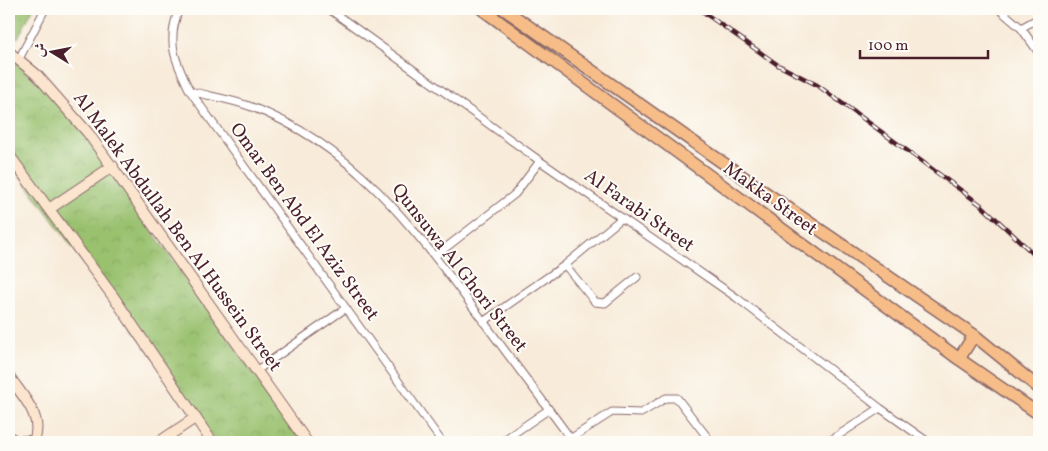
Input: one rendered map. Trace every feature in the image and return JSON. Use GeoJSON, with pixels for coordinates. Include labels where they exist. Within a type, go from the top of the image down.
{"type":"FeatureCollection","features":[{"type":"Feature","properties":{"kind":"main road","name":"Makka Street"},"geometry":{"type":"LineString","coordinates":[[482,9],[959,359],[1039,414]]}},
{"type":"Feature","properties":{"kind":"main road","name":"Makka Street"},"geometry":{"type":"LineString","coordinates":[[504,9],[766,193],[974,335],[1039,388]]}},
{"type":"Feature","properties":{"kind":"main road","name":"Al Malek Abdullah Ben Al Hussein Street"},"geometry":{"type":"LineString","coordinates":[[9,52],[19,58],[74,114],[113,166],[307,442]]}},
{"type":"Feature","properties":{"kind":"main road"},"geometry":{"type":"LineString","coordinates":[[9,155],[115,299],[212,442]]}},
{"type":"Feature","properties":{"kind":"main road"},"geometry":{"type":"LineString","coordinates":[[49,209],[113,166]]}},
{"type":"Feature","properties":{"kind":"main road"},"geometry":{"type":"LineString","coordinates":[[959,359],[974,335]]}},
{"type":"Feature","properties":{"kind":"main road"},"geometry":{"type":"LineString","coordinates":[[9,376],[37,420],[38,427],[35,442],[16,441],[9,438]]}},
{"type":"Feature","properties":{"kind":"main road"},"geometry":{"type":"LineString","coordinates":[[158,442],[195,418]]}},
{"type":"Feature","properties":{"kind":"street"},"geometry":{"type":"LineString","coordinates":[[19,58],[45,9]]}},
{"type":"Feature","properties":{"kind":"street","name":"Omar Ben Abd El Aziz Street"},"geometry":{"type":"LineString","coordinates":[[179,9],[172,32],[172,43],[174,56],[190,91],[442,442]]}},
{"type":"Feature","properties":{"kind":"street","name":"Al Farabi Street"},"geometry":{"type":"LineString","coordinates":[[329,9],[540,161],[737,298],[880,408],[928,442]]}},
{"type":"Feature","properties":{"kind":"street"},"geometry":{"type":"LineString","coordinates":[[999,9],[1021,28],[1039,53]]}},
{"type":"Feature","properties":{"kind":"street"},"geometry":{"type":"LineString","coordinates":[[1021,28],[1039,18]]}},
{"type":"Feature","properties":{"kind":"street","name":"Qunsuwa Al Ghori Street"},"geometry":{"type":"LineString","coordinates":[[190,91],[247,106],[265,113],[325,147],[370,181],[435,256],[572,441]]}},
{"type":"Feature","properties":{"kind":"street"},"geometry":{"type":"LineString","coordinates":[[435,256],[515,194],[540,161]]}},
{"type":"Feature","properties":{"kind":"street"},"geometry":{"type":"LineString","coordinates":[[483,322],[565,265],[622,218]]}},
{"type":"Feature","properties":{"kind":"street"},"geometry":{"type":"LineString","coordinates":[[565,265],[595,302],[601,304],[605,303],[637,278]]}},
{"type":"Feature","properties":{"kind":"street"},"geometry":{"type":"LineString","coordinates":[[256,371],[346,308]]}},
{"type":"Feature","properties":{"kind":"street"},"geometry":{"type":"LineString","coordinates":[[572,441],[612,412],[641,414],[666,398],[671,397],[677,398],[711,442]]}},
{"type":"Feature","properties":{"kind":"street"},"geometry":{"type":"LineString","coordinates":[[828,442],[880,408]]}},
{"type":"Feature","properties":{"kind":"street"},"geometry":{"type":"LineString","coordinates":[[501,442],[548,410]]}},
{"type":"Feature","properties":{"kind":"green space"},"geometry":{"type":"Polygon","coordinates":[[[9,9],[33,9],[18,38],[9,33],[9,9]]]}},
{"type":"Feature","properties":{"kind":"green space"},"geometry":{"type":"Polygon","coordinates":[[[9,58],[18,64],[67,111],[302,442],[216,442],[9,161],[9,58]]]}},
{"type":"Feature","properties":{"kind":"railway"},"geometry":{"type":"LineString","coordinates":[[699,9],[778,65],[817,85],[894,141],[981,205],[1039,259]]}}]}
